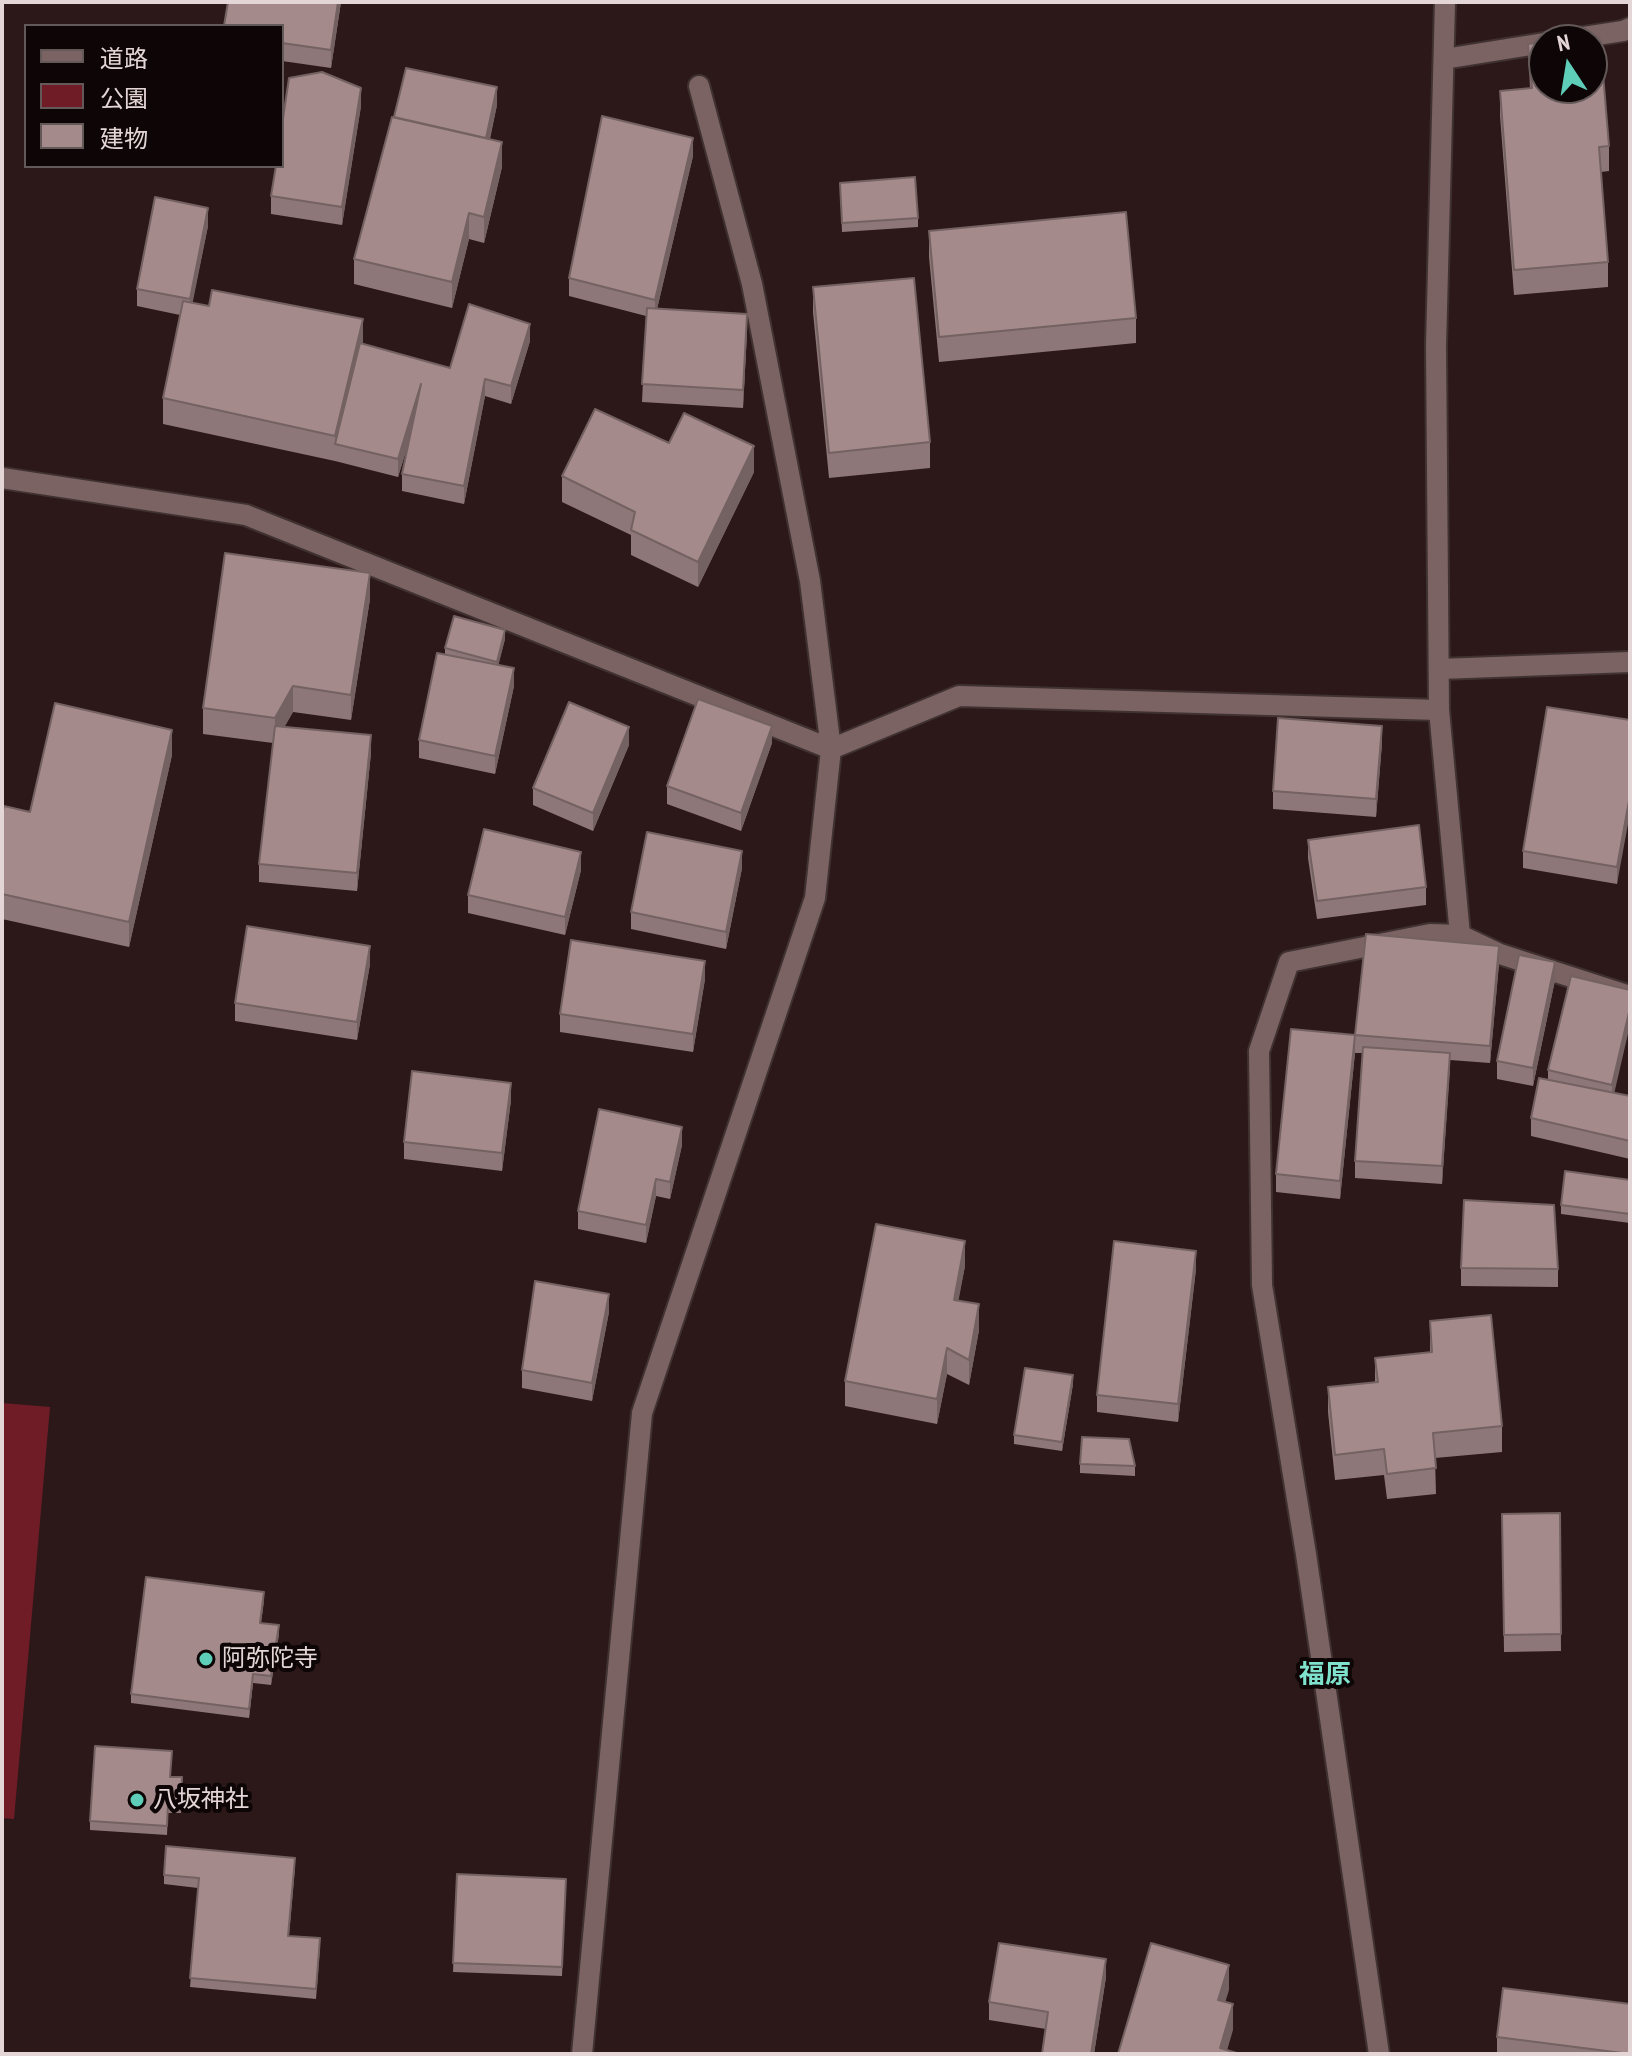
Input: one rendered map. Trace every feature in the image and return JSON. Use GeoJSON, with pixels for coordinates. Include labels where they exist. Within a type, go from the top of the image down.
{"type":"FeatureCollection","features":[{"type":"Feature","properties":{"kind":"street"},"geometry":{"type":"LineString","coordinates":[[1445,2],[1436,346],[1439,710],[1460,935]]}},
{"type":"Feature","properties":{"kind":"street"},"geometry":{"type":"LineString","coordinates":[[1608,33],[1630,28]]}},
{"type":"Feature","properties":{"kind":"street"},"geometry":{"type":"LineString","coordinates":[[1444,59],[1528,46]]}},
{"type":"Feature","properties":{"kind":"street"},"geometry":{"type":"LineString","coordinates":[[582,2054],[642,1413],[815,898],[831,749],[810,581],[755,300],[699,86]]}},
{"type":"Feature","properties":{"kind":"street"},"geometry":{"type":"LineString","coordinates":[[2,478],[246,515],[831,749],[959,696],[1439,710]]}},
{"type":"Feature","properties":{"kind":"street"},"geometry":{"type":"LineString","coordinates":[[1440,669],[1630,662]]}},
{"type":"Feature","properties":{"kind":"street"},"geometry":{"type":"LineString","coordinates":[[1379,2054],[1306,1554],[1262,1285],[1259,1051],[1289,962],[1430,934],[1460,935],[1500,954],[1630,996]]}},
{"type":"Feature","properties":{"kind":"green space"},"geometry":{"type":"Polygon","coordinates":[[[2,1403],[50,1407],[14,1819],[2,1818],[2,1403]]]}},
{"type":"Feature","properties":{"kind":"building"},"geometry":{"type":"Polygon","coordinates":[[[228,2],[338,2],[331,50],[284,43],[284,24],[224,24],[228,2]]]}},
{"type":"Feature","properties":{"kind":"building"},"geometry":{"type":"Polygon","coordinates":[[[406,68],[497,87],[486,138],[394,117],[406,68]]]}},
{"type":"Feature","properties":{"kind":"building"},"geometry":{"type":"Polygon","coordinates":[[[322,72],[361,88],[342,207],[271,196],[276,168],[284,168],[284,112],[289,78],[322,72]]]}},
{"type":"Feature","properties":{"kind":"building"},"geometry":{"type":"Polygon","coordinates":[[[1528,88],[1528,104],[1606,104],[1609,146],[1599,147],[1608,262],[1514,270],[1500,91],[1528,88]]]}},
{"type":"Feature","properties":{"kind":"building"},"geometry":{"type":"Polygon","coordinates":[[[602,116],[693,138],[655,300],[569,278],[602,116]]]}},
{"type":"Feature","properties":{"kind":"building"},"geometry":{"type":"Polygon","coordinates":[[[392,117],[502,142],[484,217],[469,213],[452,282],[354,259],[392,117]]]}},
{"type":"Feature","properties":{"kind":"building"},"geometry":{"type":"Polygon","coordinates":[[[915,177],[918,218],[842,223],[840,183],[915,177]]]}},
{"type":"Feature","properties":{"kind":"building"},"geometry":{"type":"Polygon","coordinates":[[[155,197],[208,208],[190,299],[137,289],[155,197]]]}},
{"type":"Feature","properties":{"kind":"building"},"geometry":{"type":"Polygon","coordinates":[[[1126,212],[1136,318],[939,337],[929,231],[1126,212]]]}},
{"type":"Feature","properties":{"kind":"building"},"geometry":{"type":"Polygon","coordinates":[[[914,278],[930,442],[829,453],[813,287],[914,278]]]}},
{"type":"Feature","properties":{"kind":"building"},"geometry":{"type":"Polygon","coordinates":[[[212,290],[363,319],[335,436],[163,398],[183,301],[209,306],[212,290]]]}},
{"type":"Feature","properties":{"kind":"building"},"geometry":{"type":"Polygon","coordinates":[[[469,304],[530,324],[511,386],[485,379],[464,486],[402,474],[421,384],[398,459],[335,444],[360,343],[450,368],[469,304]]]}},
{"type":"Feature","properties":{"kind":"building"},"geometry":{"type":"Polygon","coordinates":[[[647,308],[747,314],[743,390],[642,384],[647,308]]]}},
{"type":"Feature","properties":{"kind":"building"},"geometry":{"type":"Polygon","coordinates":[[[595,409],[669,443],[684,413],[754,446],[698,562],[631,530],[635,512],[562,476],[595,409]]]}},
{"type":"Feature","properties":{"kind":"building"},"geometry":{"type":"Polygon","coordinates":[[[225,553],[370,573],[351,695],[293,686],[275,718],[203,708],[225,553]]]}},
{"type":"Feature","properties":{"kind":"building"},"geometry":{"type":"Polygon","coordinates":[[[454,616],[505,630],[497,662],[445,648],[454,616]]]}},
{"type":"Feature","properties":{"kind":"building"},"geometry":{"type":"Polygon","coordinates":[[[437,653],[514,668],[495,756],[419,740],[437,653]]]}},
{"type":"Feature","properties":{"kind":"building"},"geometry":{"type":"Polygon","coordinates":[[[698,699],[772,726],[741,813],[667,786],[698,699]]]}},
{"type":"Feature","properties":{"kind":"building"},"geometry":{"type":"Polygon","coordinates":[[[569,702],[629,727],[593,813],[533,788],[569,702]]]}},
{"type":"Feature","properties":{"kind":"building"},"geometry":{"type":"Polygon","coordinates":[[[55,703],[172,730],[129,922],[2,894],[4,806],[30,812],[55,703]]]}},
{"type":"Feature","properties":{"kind":"building"},"geometry":{"type":"Polygon","coordinates":[[[1547,707],[1630,720],[1630,795],[1617,867],[1523,851],[1547,707]]]}},
{"type":"Feature","properties":{"kind":"building"},"geometry":{"type":"Polygon","coordinates":[[[1278,718],[1382,726],[1376,799],[1273,791],[1278,718]]]}},
{"type":"Feature","properties":{"kind":"building"},"geometry":{"type":"Polygon","coordinates":[[[275,726],[371,735],[357,873],[259,864],[275,726]]]}},
{"type":"Feature","properties":{"kind":"building"},"geometry":{"type":"Polygon","coordinates":[[[1419,825],[1426,887],[1317,901],[1308,840],[1419,825]]]}},
{"type":"Feature","properties":{"kind":"building"},"geometry":{"type":"Polygon","coordinates":[[[484,829],[581,852],[565,917],[468,895],[484,829]]]}},
{"type":"Feature","properties":{"kind":"building"},"geometry":{"type":"Polygon","coordinates":[[[647,832],[742,851],[726,932],[631,912],[647,832]]]}},
{"type":"Feature","properties":{"kind":"building"},"geometry":{"type":"Polygon","coordinates":[[[247,926],[370,946],[357,1022],[235,1003],[247,926]]]}},
{"type":"Feature","properties":{"kind":"building"},"geometry":{"type":"Polygon","coordinates":[[[1366,934],[1499,946],[1490,1046],[1355,1035],[1366,934]]]}},
{"type":"Feature","properties":{"kind":"building"},"geometry":{"type":"Polygon","coordinates":[[[571,940],[705,961],[693,1034],[560,1014],[571,940]]]}},
{"type":"Feature","properties":{"kind":"building"},"geometry":{"type":"Polygon","coordinates":[[[1519,955],[1555,962],[1533,1068],[1497,1061],[1519,955]]]}},
{"type":"Feature","properties":{"kind":"building"},"geometry":{"type":"Polygon","coordinates":[[[1571,976],[1630,990],[1630,1008],[1612,1085],[1548,1070],[1571,976]]]}},
{"type":"Feature","properties":{"kind":"building"},"geometry":{"type":"Polygon","coordinates":[[[1291,1029],[1355,1035],[1340,1181],[1276,1174],[1291,1029]]]}},
{"type":"Feature","properties":{"kind":"building"},"geometry":{"type":"Polygon","coordinates":[[[1363,1047],[1450,1053],[1442,1166],[1355,1161],[1363,1047]]]}},
{"type":"Feature","properties":{"kind":"building"},"geometry":{"type":"Polygon","coordinates":[[[412,1071],[511,1083],[502,1153],[404,1142],[412,1071]]]}},
{"type":"Feature","properties":{"kind":"building"},"geometry":{"type":"Polygon","coordinates":[[[1539,1078],[1630,1096],[1630,1141],[1531,1118],[1539,1078]]]}},
{"type":"Feature","properties":{"kind":"building"},"geometry":{"type":"Polygon","coordinates":[[[599,1109],[682,1127],[670,1182],[656,1179],[646,1225],[578,1211],[599,1109]]]}},
{"type":"Feature","properties":{"kind":"building"},"geometry":{"type":"Polygon","coordinates":[[[1565,1171],[1630,1180],[1630,1214],[1561,1205],[1565,1171]]]}},
{"type":"Feature","properties":{"kind":"building"},"geometry":{"type":"Polygon","coordinates":[[[1464,1200],[1554,1205],[1558,1269],[1461,1268],[1464,1200]]]}},
{"type":"Feature","properties":{"kind":"building"},"geometry":{"type":"Polygon","coordinates":[[[876,1224],[965,1241],[954,1300],[979,1304],[969,1360],[947,1348],[937,1399],[845,1381],[876,1224]]]}},
{"type":"Feature","properties":{"kind":"building"},"geometry":{"type":"Polygon","coordinates":[[[1114,1241],[1196,1251],[1178,1404],[1097,1395],[1114,1241]]]}},
{"type":"Feature","properties":{"kind":"building"},"geometry":{"type":"Polygon","coordinates":[[[535,1281],[609,1294],[592,1383],[522,1370],[535,1281]]]}},
{"type":"Feature","properties":{"kind":"building"},"geometry":{"type":"Polygon","coordinates":[[[1491,1315],[1502,1426],[1433,1433],[1436,1468],[1387,1474],[1384,1449],[1335,1455],[1328,1387],[1378,1382],[1375,1358],[1432,1352],[1430,1321],[1491,1315]]]}},
{"type":"Feature","properties":{"kind":"building"},"geometry":{"type":"Polygon","coordinates":[[[1025,1368],[1073,1375],[1062,1442],[1014,1435],[1025,1368]]]}},
{"type":"Feature","properties":{"kind":"building"},"geometry":{"type":"Polygon","coordinates":[[[1082,1437],[1129,1439],[1135,1466],[1080,1464],[1082,1437]]]}},
{"type":"Feature","properties":{"kind":"building"},"geometry":{"type":"Polygon","coordinates":[[[1560,1513],[1561,1634],[1504,1635],[1502,1514],[1560,1513]]]}},
{"type":"Feature","properties":{"kind":"building","name":"阿弥陀寺"},"geometry":{"type":"Polygon","coordinates":[[[146,1577],[264,1592],[260,1623],[279,1625],[271,1676],[253,1674],[249,1709],[131,1694],[146,1577]]]}},
{"type":"Feature","properties":{"kind":"building","name":"八坂神社"},"geometry":{"type":"Polygon","coordinates":[[[95,1746],[172,1751],[170,1777],[182,1777],[181,1804],[168,1804],[167,1826],[90,1821],[95,1746]]]}},
{"type":"Feature","properties":{"kind":"building"},"geometry":{"type":"Polygon","coordinates":[[[166,1846],[295,1858],[288,1936],[320,1938],[316,1989],[190,1978],[199,1878],[164,1875],[166,1846]]]}},
{"type":"Feature","properties":{"kind":"building"},"geometry":{"type":"Polygon","coordinates":[[[457,1874],[566,1879],[562,1967],[453,1963],[457,1874]]]}},
{"type":"Feature","properties":{"kind":"building"},"geometry":{"type":"Polygon","coordinates":[[[999,1943],[1106,1959],[1091,2054],[1042,2054],[1048,2012],[989,2002],[999,1943]]]}},
{"type":"Feature","properties":{"kind":"building"},"geometry":{"type":"Polygon","coordinates":[[[1151,1943],[1229,1965],[1218,2000],[1233,2004],[1220,2048],[1240,2054],[1118,2054],[1151,1943]]]}},
{"type":"Feature","properties":{"kind":"building"},"geometry":{"type":"Polygon","coordinates":[[[1503,1988],[1630,2004],[1630,2054],[1497,2037],[1503,1988]]]}},
{"type":"Feature","properties":{"kind":"place","name":"阿弥陀寺"},"geometry":{"type":"Point","coordinates":[206,1659]}},
{"type":"Feature","properties":{"kind":"place","name":"八坂神社"},"geometry":{"type":"Point","coordinates":[137,1800]}},
{"type":"Feature","properties":{"kind":"district","name":"福原"},"geometry":{"type":"Point","coordinates":[1325,1676]}}]}
